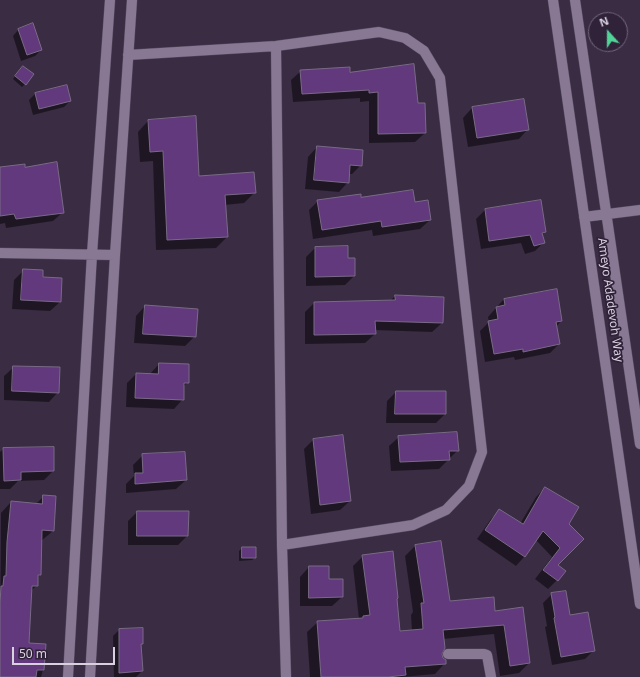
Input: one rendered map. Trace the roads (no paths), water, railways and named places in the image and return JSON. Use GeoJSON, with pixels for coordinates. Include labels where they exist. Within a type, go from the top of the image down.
{"type":"FeatureCollection","features":[{"type":"Feature","properties":{"kind":"street"},"geometry":{"type":"LineString","coordinates":[[68,677],[92,254],[110,0]]}},
{"type":"Feature","properties":{"kind":"street"},"geometry":{"type":"LineString","coordinates":[[90,677],[132,0]]}},
{"type":"Feature","properties":{"kind":"street","name":"Ameyo Adadevoh Way"},"geometry":{"type":"LineString","coordinates":[[553,0],[640,604]]}},
{"type":"Feature","properties":{"kind":"street","name":"Ameyo Adadevoh Way"},"geometry":{"type":"LineString","coordinates":[[575,0],[640,444]]}},
{"type":"Feature","properties":{"kind":"street"},"geometry":{"type":"LineString","coordinates":[[128,55],[276,46],[379,32],[405,38],[424,51],[440,78],[482,452],[469,486],[446,510],[413,525],[282,545]]}},
{"type":"Feature","properties":{"kind":"street"},"geometry":{"type":"LineString","coordinates":[[276,46],[282,545],[286,677]]}},
{"type":"Feature","properties":{"kind":"street"},"geometry":{"type":"LineString","coordinates":[[584,217],[640,210]]}},
{"type":"Feature","properties":{"kind":"street"},"geometry":{"type":"LineString","coordinates":[[0,253],[115,255]]}},
{"type":"Feature","properties":{"kind":"street"},"geometry":{"type":"LineString","coordinates":[[448,654],[487,655],[491,677]]}}]}
